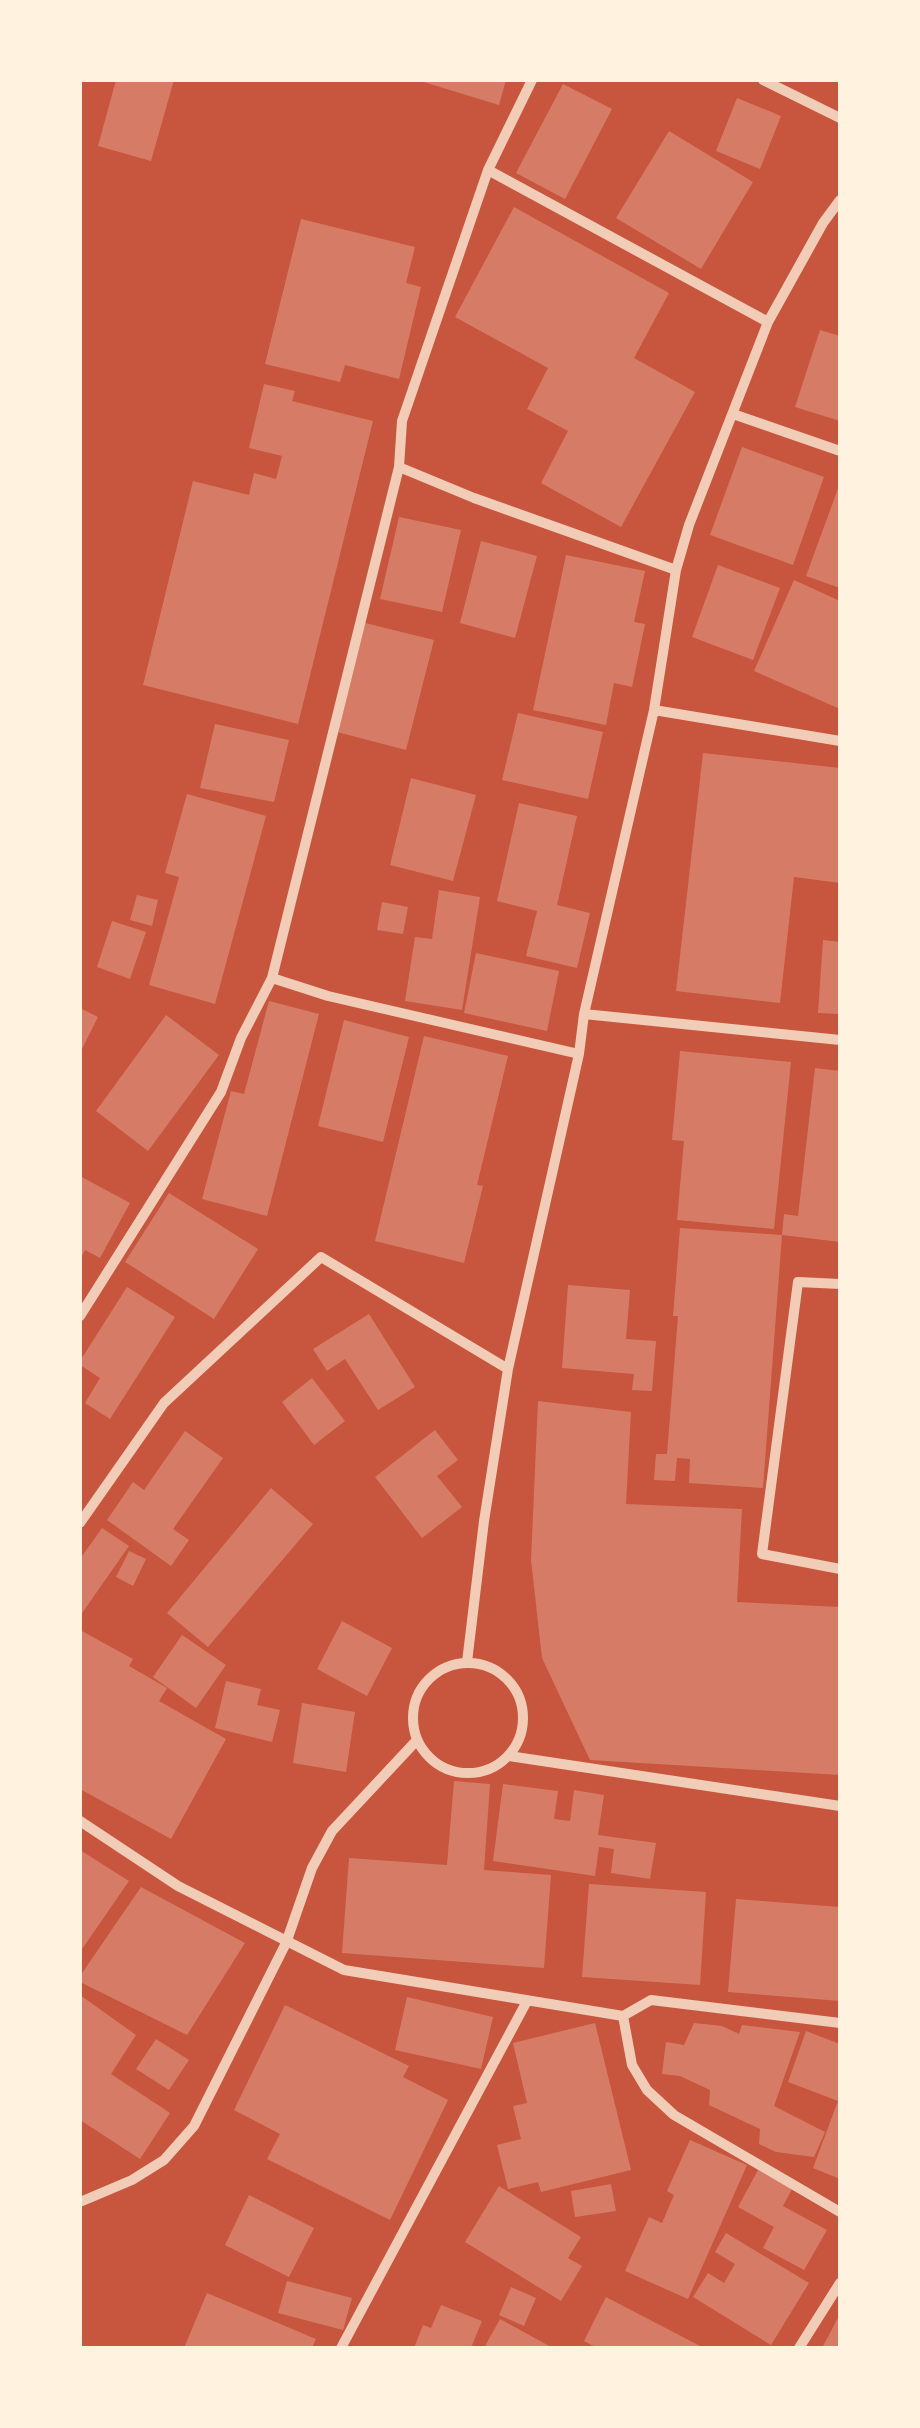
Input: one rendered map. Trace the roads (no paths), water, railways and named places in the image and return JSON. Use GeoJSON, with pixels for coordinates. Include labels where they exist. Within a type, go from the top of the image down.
{"type":"FeatureCollection","features":[{"type":"Feature","properties":{"kind":"street"},"geometry":{"type":"LineString","coordinates":[[80,1316],[221,1092],[241,1038],[272,978],[399,467],[402,420],[488,170],[532,80]]}},
{"type":"Feature","properties":{"kind":"street"},"geometry":{"type":"LineString","coordinates":[[763,80],[840,118]]}},
{"type":"Feature","properties":{"kind":"street"},"geometry":{"type":"LineString","coordinates":[[488,170],[768,322]]}},
{"type":"Feature","properties":{"kind":"street"},"geometry":{"type":"LineString","coordinates":[[467,1662],[508,1369],[654,710],[676,570],[768,322],[822,223],[840,200]]}},
{"type":"Feature","properties":{"kind":"street"},"geometry":{"type":"LineString","coordinates":[[733,414],[840,451]]}},
{"type":"Feature","properties":{"kind":"street"},"geometry":{"type":"LineString","coordinates":[[399,467],[676,570]]}},
{"type":"Feature","properties":{"kind":"street"},"geometry":{"type":"LineString","coordinates":[[654,710],[840,741]]}},
{"type":"Feature","properties":{"kind":"street"},"geometry":{"type":"LineString","coordinates":[[272,978],[328,996],[580,1054]]}},
{"type":"Feature","properties":{"kind":"street"},"geometry":{"type":"LineString","coordinates":[[584,1014],[840,1040]]}},
{"type":"Feature","properties":{"kind":"street"},"geometry":{"type":"LineString","coordinates":[[80,1523],[164,1403],[321,1258],[508,1369]]}},
{"type":"Feature","properties":{"kind":"street"},"geometry":{"type":"LineString","coordinates":[[840,1284],[798,1282],[762,1554],[840,1569]]}},
{"type":"Feature","properties":{"kind":"street"},"geometry":{"type":"LineString","coordinates":[[467,1662],[502,1673],[515,1687],[524,1722],[519,1741],[509,1756],[494,1768],[476,1773],[440,1766],[417,1740],[413,1722],[422,1687],[450,1665],[467,1662]]}},
{"type":"Feature","properties":{"kind":"street"},"geometry":{"type":"LineString","coordinates":[[80,2202],[132,2180],[164,2160],[194,2126],[286,1943],[312,1868],[332,1831],[417,1740]]}},
{"type":"Feature","properties":{"kind":"street"},"geometry":{"type":"LineString","coordinates":[[509,1756],[840,1806]]}},
{"type":"Feature","properties":{"kind":"street"},"geometry":{"type":"LineString","coordinates":[[80,1820],[178,1886],[344,1970],[622,2016],[651,2000],[840,2023]]}},
{"type":"Feature","properties":{"kind":"street"},"geometry":{"type":"LineString","coordinates":[[341,2348],[527,2002]]}},
{"type":"Feature","properties":{"kind":"street"},"geometry":{"type":"LineString","coordinates":[[622,2016],[632,2064],[648,2090],[674,2115],[840,2212]]}},
{"type":"Feature","properties":{"kind":"street"},"geometry":{"type":"LineString","coordinates":[[799,2348],[840,2283]]}}]}
